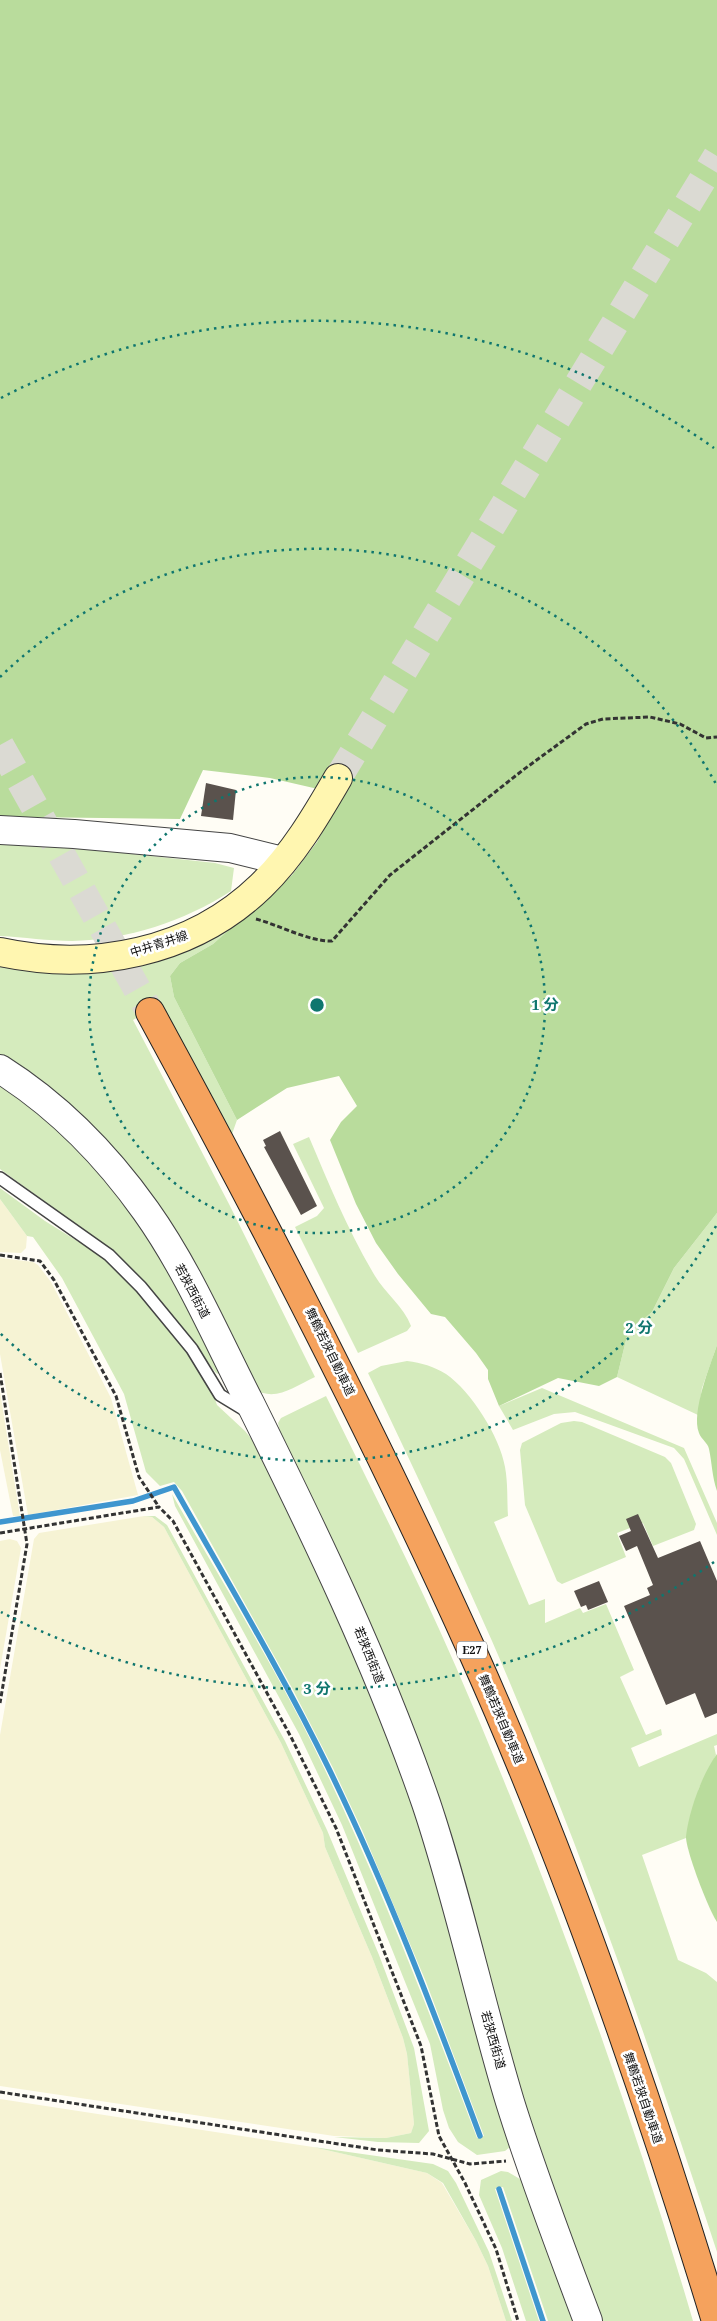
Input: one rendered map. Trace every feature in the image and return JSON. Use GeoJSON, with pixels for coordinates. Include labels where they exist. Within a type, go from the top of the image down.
{"type":"FeatureCollection","features":[{"type":"Feature","properties":{"kind":"highway","name":"舞鶴若狭自動車道"},"geometry":{"type":"LineString","coordinates":[[150,1012],[310,1312],[378,1449],[474,1656],[524,1774],[614,2012],[716,2321]]}},
{"type":"Feature","properties":{"kind":"main road","name":"中井青井線"},"geometry":{"type":"LineString","coordinates":[[0,952],[47,960],[78,961],[116,957],[183,938],[211,924],[238,907],[262,885],[283,861],[305,832],[338,778]]}},
{"type":"Feature","properties":{"kind":"street"},"geometry":{"type":"LineString","coordinates":[[0,830],[74,834],[230,848],[283,861]]}},
{"type":"Feature","properties":{"kind":"street","name":"若狭西街道"},"geometry":{"type":"LineString","coordinates":[[0,1069],[46,1102],[72,1126],[98,1152],[146,1211],[187,1280],[353,1616],[407,1750],[444,1861],[492,2040],[528,2158],[588,2321]]}},
{"type":"Feature","properties":{"kind":"lane"},"geometry":{"type":"LineString","coordinates":[[0,1178],[109,1255],[141,1287],[192,1349],[220,1395],[256,1417]]}},
{"type":"Feature","properties":{"kind":"path"},"geometry":{"type":"LineString","coordinates":[[238,907],[244,916],[286,928],[300,936],[332,941],[390,875],[523,770],[586,724],[618,717],[650,716],[680,724],[706,738],[717,737]]}},
{"type":"Feature","properties":{"kind":"path"},"geometry":{"type":"LineString","coordinates":[[0,1256],[40,1261],[54,1280],[116,1396],[139,1477],[159,1507],[173,1521],[291,1737],[336,1828],[421,2046],[439,2136],[452,2158],[496,2249],[518,2321]]}},
{"type":"Feature","properties":{"kind":"path"},"geometry":{"type":"LineString","coordinates":[[0,1373],[27,1544],[0,1703]]}},
{"type":"Feature","properties":{"kind":"path"},"geometry":{"type":"LineString","coordinates":[[0,1533],[159,1507]]}},
{"type":"Feature","properties":{"kind":"path"},"geometry":{"type":"LineString","coordinates":[[0,2092],[378,2150],[433,2154],[470,2164],[528,2158]]}},
{"type":"Feature","properties":{"kind":"shaded area"},"geometry":{"type":"Polygon","coordinates":[[[0,1199],[27,1236],[26,1248],[21,1253],[0,1252],[0,1199]]]}},
{"type":"Feature","properties":{"kind":"shaded area"},"geometry":{"type":"Polygon","coordinates":[[[0,1258],[33,1262],[38,1265],[51,1282],[111,1398],[138,1495],[28,1515],[0,1354],[0,1258]]]}},
{"type":"Feature","properties":{"kind":"shaded area"},"geometry":{"type":"Polygon","coordinates":[[[0,1392],[20,1516],[13,1516],[0,1450],[0,1392]]]}},
{"type":"Feature","properties":{"kind":"shaded area"},"geometry":{"type":"Polygon","coordinates":[[[144,1516],[152,1517],[164,1527],[281,1743],[323,1833],[325,1847],[372,1957],[403,2038],[407,2054],[414,2124],[411,2133],[386,2138],[334,2136],[0,2086],[0,1735],[34,1539],[39,1533],[144,1516]]]}},
{"type":"Feature","properties":{"kind":"shaded area"},"geometry":{"type":"Polygon","coordinates":[[[10,1539],[17,1541],[21,1548],[0,1669],[0,1541],[10,1539]]]}},
{"type":"Feature","properties":{"kind":"shaded area"},"geometry":{"type":"Polygon","coordinates":[[[0,2099],[313,2147],[427,2173],[442,2183],[476,2241],[488,2266],[506,2321],[0,2321],[0,2099]]]}},
{"type":"Feature","properties":{"kind":"green space"},"geometry":{"type":"Polygon","coordinates":[[[0,0],[717,0],[717,1213],[674,1268],[652,1312],[628,1332],[617,1377],[599,1386],[558,1378],[499,1406],[488,1379],[488,1370],[476,1353],[445,1317],[431,1314],[398,1274],[376,1243],[356,1204],[330,1140],[341,1122],[357,1106],[339,1076],[287,1088],[237,1120],[174,997],[170,976],[180,963],[213,944],[292,875],[317,842],[350,782],[318,789],[270,778],[203,770],[180,819],[0,818],[0,0]]]}},
{"type":"Feature","properties":{"kind":"green space"},"geometry":{"type":"Polygon","coordinates":[[[33,843],[215,863],[234,868],[231,891],[175,920],[134,933],[114,937],[72,941],[0,936],[0,844],[33,843]]]}},
{"type":"Feature","properties":{"kind":"green space"},"geometry":{"type":"Polygon","coordinates":[[[261,904],[213,944],[180,963],[170,976],[174,997],[237,1120],[232,1134],[214,1100],[202,1085],[156,1007],[133,1020],[229,1204],[315,1377],[276,1394],[260,1392],[252,1388],[178,1242],[0,1056],[0,963],[56,971],[261,904]]]}},
{"type":"Feature","properties":{"kind":"green space"},"geometry":{"type":"Polygon","coordinates":[[[0,1082],[62,1131],[123,1199],[163,1260],[224,1376],[216,1373],[145,1283],[113,1251],[0,1169],[0,1082]]]}},
{"type":"Feature","properties":{"kind":"green space"},"geometry":{"type":"Polygon","coordinates":[[[309,1137],[339,1207],[365,1259],[379,1282],[404,1313],[411,1326],[407,1331],[358,1353],[295,1227],[317,1216],[324,1208],[293,1144],[309,1137]]]}},
{"type":"Feature","properties":{"kind":"green space"},"geometry":{"type":"Polygon","coordinates":[[[0,1188],[45,1221],[103,1257],[136,1291],[185,1350],[213,1394],[217,1405],[245,1431],[262,1452],[335,1605],[416,1810],[510,2139],[510,2147],[505,2151],[477,2155],[458,2142],[449,2128],[443,2110],[430,2044],[342,1825],[299,1734],[175,1506],[172,1494],[309,1736],[386,1907],[424,1999],[477,2138],[484,2136],[426,1982],[362,1830],[333,1768],[292,1688],[182,1491],[174,1482],[160,1486],[146,1472],[124,1394],[62,1278],[33,1237],[27,1236],[0,1199],[0,1188]]]}},
{"type":"Feature","properties":{"kind":"green space"},"geometry":{"type":"Polygon","coordinates":[[[717,1213],[717,1345],[702,1388],[698,1415],[617,1377],[628,1332],[652,1312],[674,1268],[717,1213]]]}},
{"type":"Feature","properties":{"kind":"green space"},"geometry":{"type":"Polygon","coordinates":[[[717,1345],[717,1491],[708,1447],[699,1433],[697,1413],[702,1389],[717,1345]]]}},
{"type":"Feature","properties":{"kind":"green space"},"geometry":{"type":"Polygon","coordinates":[[[407,1361],[432,1367],[456,1382],[474,1403],[491,1429],[502,1455],[506,1473],[508,1516],[494,1522],[529,1605],[545,1599],[545,1623],[580,1608],[583,1613],[606,1604],[634,1670],[620,1677],[646,1735],[661,1729],[662,1735],[631,1748],[639,1767],[717,1734],[717,1745],[714,1746],[716,1755],[699,1788],[686,1838],[642,1855],[678,1960],[706,1973],[717,1982],[717,2252],[639,2020],[554,1791],[492,1641],[368,1373],[381,1366],[407,1361]]]}},
{"type":"Feature","properties":{"kind":"green space"},"geometry":{"type":"Polygon","coordinates":[[[542,1388],[684,1448],[717,1523],[717,1535],[684,1459],[674,1448],[575,1412],[554,1414],[513,1430],[499,1406],[542,1388]]]}},
{"type":"Feature","properties":{"kind":"green space"},"geometry":{"type":"Polygon","coordinates":[[[326,1396],[441,1633],[523,1827],[614,2072],[693,2321],[602,2321],[567,2230],[338,1555],[280,1432],[278,1423],[281,1418],[326,1396]]]}},
{"type":"Feature","properties":{"kind":"green space"},"geometry":{"type":"Polygon","coordinates":[[[582,1422],[665,1457],[671,1463],[696,1524],[694,1530],[653,1546],[643,1523],[617,1533],[626,1557],[562,1584],[557,1581],[525,1505],[520,1450],[522,1443],[561,1423],[582,1422]]]}},
{"type":"Feature","properties":{"kind":"green space"},"geometry":{"type":"Polygon","coordinates":[[[144,1516],[155,1516],[167,1525],[285,1741],[327,1830],[379,1955],[414,2048],[429,2131],[419,2143],[378,2142],[334,2137],[386,2138],[411,2133],[414,2124],[407,2054],[403,2038],[372,1957],[325,1847],[323,1833],[281,1743],[164,1527],[152,1517],[144,1516]]]}},
{"type":"Feature","properties":{"kind":"green space"},"geometry":{"type":"Polygon","coordinates":[[[717,1754],[717,1922],[698,1880],[689,1853],[686,1836],[697,1793],[711,1762],[717,1754]]]}},
{"type":"Feature","properties":{"kind":"green space"},"geometry":{"type":"Polygon","coordinates":[[[313,2147],[433,2164],[448,2171],[456,2183],[489,2252],[512,2321],[506,2321],[488,2266],[443,2183],[427,2173],[313,2147]]]}},
{"type":"Feature","properties":{"kind":"green space"},"geometry":{"type":"Polygon","coordinates":[[[501,2171],[508,2172],[525,2182],[577,2321],[548,2321],[503,2187],[495,2189],[539,2321],[526,2321],[502,2248],[479,2195],[481,2180],[501,2171]]]}},
{"type":"Feature","properties":{"kind":"building"},"geometry":{"type":"Polygon","coordinates":[[[206,783],[236,790],[233,820],[201,816],[206,783]]]}},
{"type":"Feature","properties":{"kind":"building"},"geometry":{"type":"Polygon","coordinates":[[[280,1131],[317,1206],[301,1215],[264,1147],[266,1146],[263,1140],[280,1131]]]}},
{"type":"Feature","properties":{"kind":"building"},"geometry":{"type":"Polygon","coordinates":[[[638,1514],[658,1558],[700,1541],[717,1581],[717,1713],[705,1718],[695,1693],[666,1705],[624,1606],[650,1595],[647,1588],[653,1585],[637,1546],[626,1551],[619,1536],[631,1531],[626,1519],[638,1514]]]}},
{"type":"Feature","properties":{"kind":"building"},"geometry":{"type":"Polygon","coordinates":[[[599,1581],[608,1602],[588,1610],[586,1605],[581,1607],[574,1591],[599,1581]]]}},
{"type":"Feature","properties":{"kind":"waterway"},"geometry":{"type":"LineString","coordinates":[[0,1522],[133,1501],[174,1487],[254,1627],[329,1769],[371,1859],[409,1951],[480,2136]]}},
{"type":"Feature","properties":{"kind":"waterway"},"geometry":{"type":"LineString","coordinates":[[499,2189],[543,2321]]}},
{"type":"Feature","properties":{"kind":"tunnel"},"geometry":{"type":"LineString","coordinates":[[338,778],[717,156]]}},
{"type":"Feature","properties":{"kind":"tunnel"},"geometry":{"type":"LineString","coordinates":[[0,745],[150,1012]]}}]}
